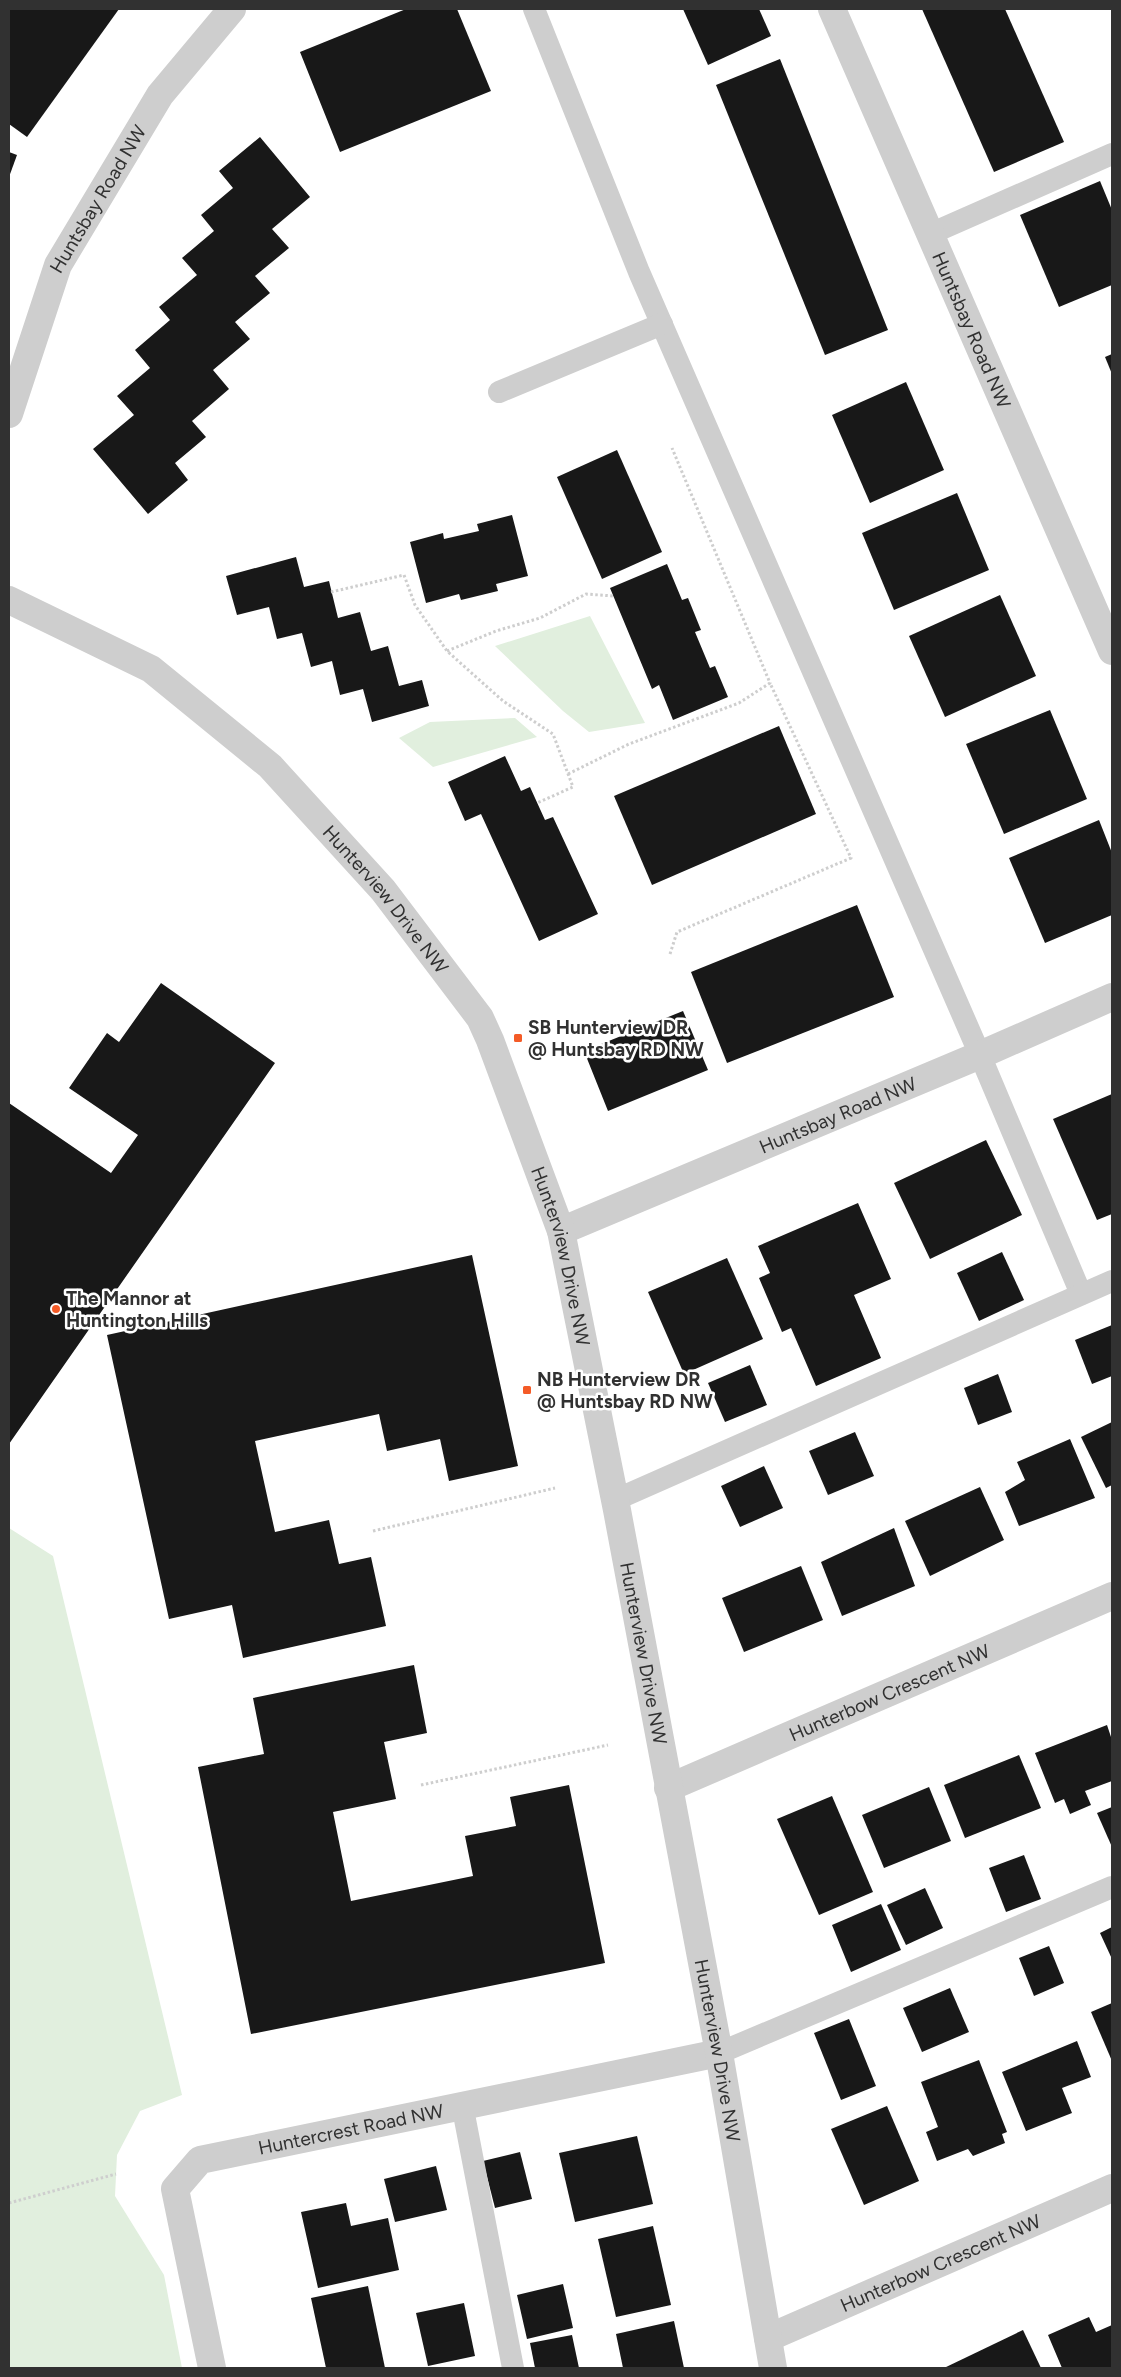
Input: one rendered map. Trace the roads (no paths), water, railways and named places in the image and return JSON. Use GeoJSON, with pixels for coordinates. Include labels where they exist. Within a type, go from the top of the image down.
{"type":"FeatureCollection","features":[{"type":"Feature","properties":{"kind":"street","name":"Huntsbay Road NW"},"geometry":{"type":"LineString","coordinates":[[10,402],[58,265],[160,95],[232,9]]}},
{"type":"Feature","properties":{"kind":"street","name":"Huntsbay Road NW"},"geometry":{"type":"LineString","coordinates":[[832,9],[1112,651]]}},
{"type":"Feature","properties":{"kind":"street","name":"Hunterview Drive NW"},"geometry":{"type":"LineString","coordinates":[[9,600],[151,670],[270,766],[382,890],[480,1018],[490,1040],[561,1232],[615,1500],[719,2053],[773,2368]]}},
{"type":"Feature","properties":{"kind":"street","name":"Huntsbay Road NW"},"geometry":{"type":"LineString","coordinates":[[561,1232],[980,1056],[1112,997]]}},
{"type":"Feature","properties":{"kind":"street","name":"Hunterbow Crescent NW"},"geometry":{"type":"LineString","coordinates":[[668,1788],[1112,1596]]}},
{"type":"Feature","properties":{"kind":"street","name":"Huntercrest Road NW"},"geometry":{"type":"LineString","coordinates":[[212,2368],[175,2189],[200,2160],[462,2104],[719,2053]]}},
{"type":"Feature","properties":{"kind":"street","name":"Hunterbow Crescent NW"},"geometry":{"type":"LineString","coordinates":[[768,2338],[1112,2188]]}},
{"type":"Feature","properties":{"kind":"lane"},"geometry":{"type":"LineString","coordinates":[[534,9],[662,324],[980,1056],[1081,1294]]}},
{"type":"Feature","properties":{"kind":"lane"},"geometry":{"type":"LineString","coordinates":[[930,234],[1112,154]]}},
{"type":"Feature","properties":{"kind":"lane"},"geometry":{"type":"LineString","coordinates":[[499,392],[662,324]]}},
{"type":"Feature","properties":{"kind":"lane"},"geometry":{"type":"LineString","coordinates":[[615,1500],[1112,1280]]}},
{"type":"Feature","properties":{"kind":"lane"},"geometry":{"type":"LineString","coordinates":[[719,2053],[1112,1887]]}},
{"type":"Feature","properties":{"kind":"lane"},"geometry":{"type":"LineString","coordinates":[[462,2104],[513,2368]]}},
{"type":"Feature","properties":{"kind":"place","name":"SB Hunterview DR @ Huntsbay RD NW"},"geometry":{"type":"Point","coordinates":[518,1038]}},
{"type":"Feature","properties":{"kind":"place","name":"The Mannor at Huntington Hills"},"geometry":{"type":"Point","coordinates":[56,1309]}},
{"type":"Feature","properties":{"kind":"place","name":"NB Hunterview DR @ Huntsbay RD NW"},"geometry":{"type":"Point","coordinates":[527,1390]}}]}
